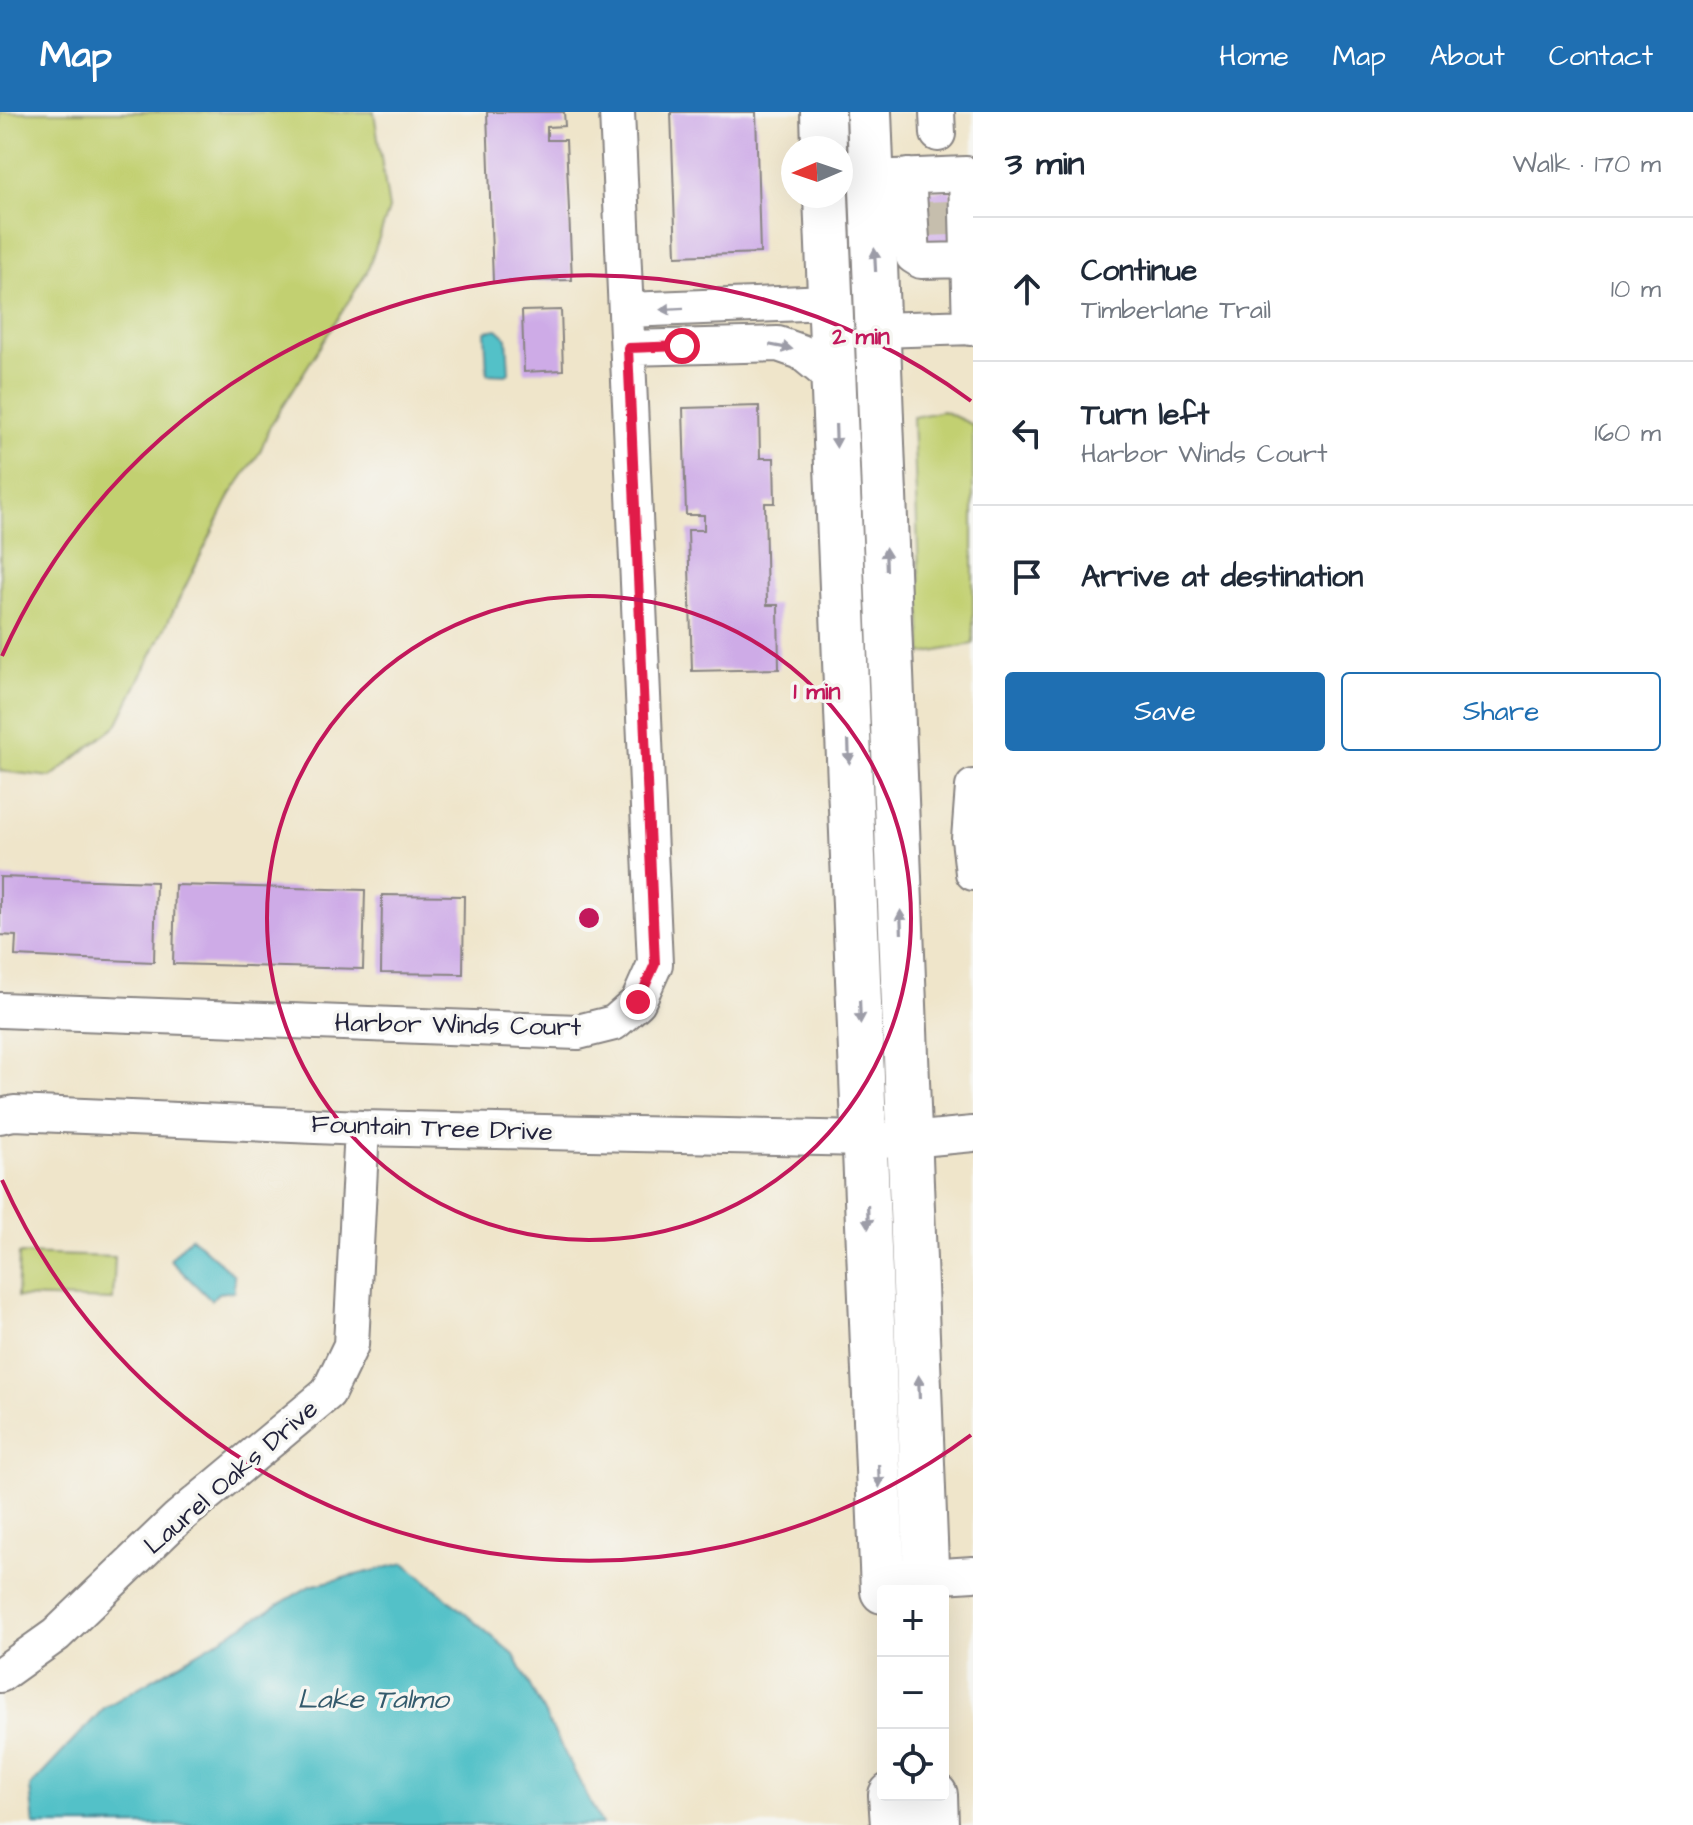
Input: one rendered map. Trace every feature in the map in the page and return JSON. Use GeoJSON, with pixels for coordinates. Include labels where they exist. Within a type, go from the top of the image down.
{"type":"FeatureCollection","features":[{"type":"Feature","properties":{"kind":"main road"},"geometry":{"type":"LineString","coordinates":[[823,112],[824,136]]}},
{"type":"Feature","properties":{"kind":"main road"},"geometry":{"type":"LineString","coordinates":[[869,112],[890,177],[878,330],[879,394],[927,1584]]}},
{"type":"Feature","properties":{"kind":"main road"},"geometry":{"type":"LineString","coordinates":[[827,208],[883,1585]]}},
{"type":"Feature","properties":{"kind":"main road"},"geometry":{"type":"LineString","coordinates":[[828,239],[854,309],[878,330]]}},
{"type":"Feature","properties":{"kind":"main road"},"geometry":{"type":"LineString","coordinates":[[830,302],[859,345],[879,394]]}},
{"type":"Feature","properties":{"kind":"main road"},"geometry":{"type":"LineString","coordinates":[[891,1801],[893,1825]]}},
{"type":"Feature","properties":{"kind":"main road"},"geometry":{"type":"LineString","coordinates":[[935,1801],[936,1825]]}},
{"type":"Feature","properties":{"kind":"street","name":"Harbor Winds Court"},"geometry":{"type":"LineString","coordinates":[[0,1010],[578,1032],[614,1023],[638,1002],[655,964],[617,112]]}},
{"type":"Feature","properties":{"kind":"street"},"geometry":{"type":"LineString","coordinates":[[890,177],[966,174],[913,256],[921,261],[968,260]]}},
{"type":"Feature","properties":{"kind":"street"},"geometry":{"type":"LineString","coordinates":[[878,330],[972,328],[968,260],[938,219],[890,177]]}},
{"type":"Feature","properties":{"kind":"street"},"geometry":{"type":"LineString","coordinates":[[627,310],[830,302]]}},
{"type":"Feature","properties":{"kind":"street"},"geometry":{"type":"LineString","coordinates":[[716,307],[718,345]]}},
{"type":"Feature","properties":{"kind":"street"},"geometry":{"type":"LineString","coordinates":[[628,348],[778,344],[801,352],[834,379]]}},
{"type":"Feature","properties":{"kind":"street"},"geometry":{"type":"LineString","coordinates":[[973,787],[969,839],[973,873]]}},
{"type":"Feature","properties":{"kind":"street","name":"Fountain Tree Drive"},"geometry":{"type":"LineString","coordinates":[[0,1116],[14,1113],[362,1128],[909,1140],[973,1134]]}},
{"type":"Feature","properties":{"kind":"street","name":"Laurel Oaks Drive"},"geometry":{"type":"LineString","coordinates":[[0,1675],[56,1635],[178,1518],[328,1393],[351,1345],[362,1128]]}},
{"type":"Feature","properties":{"kind":"street"},"geometry":{"type":"LineString","coordinates":[[927,1584],[973,1574]]}},
{"type":"Feature","properties":{"kind":"green space"},"geometry":{"type":"Polygon","coordinates":[[[0,112],[374,112],[389,209],[367,272],[270,426],[260,452],[231,494],[117,725],[51,777],[0,771],[0,112]]]}},
{"type":"Feature","properties":{"kind":"green space"},"geometry":{"type":"Polygon","coordinates":[[[943,411],[973,425],[973,644],[922,654],[913,417],[943,411]]]}},
{"type":"Feature","properties":{"kind":"green space"},"geometry":{"type":"Polygon","coordinates":[[[19,1254],[115,1257],[113,1300],[17,1297],[19,1254]]]}},
{"type":"Feature","properties":{"kind":"water"},"geometry":{"type":"Polygon","coordinates":[[[497,329],[507,338],[509,373],[506,375],[487,374],[485,331],[497,329]]]}},
{"type":"Feature","properties":{"kind":"water"},"geometry":{"type":"Polygon","coordinates":[[[191,1237],[234,1275],[234,1291],[218,1293],[211,1300],[170,1260],[191,1237]]]}},
{"type":"Feature","properties":{"kind":"water","name":"Lake Talmo"},"geometry":{"type":"Polygon","coordinates":[[[405,1563],[514,1655],[602,1825],[34,1825],[30,1787],[104,1708],[310,1586],[405,1563]]]}},
{"type":"Feature","properties":{"kind":"building"},"geometry":{"type":"Polygon","coordinates":[[[487,112],[564,112],[565,126],[547,127],[547,140],[566,140],[572,280],[493,282],[487,112]]]}},
{"type":"Feature","properties":{"kind":"building"},"geometry":{"type":"Polygon","coordinates":[[[671,112],[756,112],[760,253],[676,256],[671,112]]]}},
{"type":"Feature","properties":{"kind":"building"},"geometry":{"type":"Polygon","coordinates":[[[951,190],[954,256],[923,257],[921,191],[951,190]]]}},
{"type":"Feature","properties":{"kind":"building"},"geometry":{"type":"Polygon","coordinates":[[[561,310],[563,370],[524,372],[522,311],[561,310]]]}},
{"type":"Feature","properties":{"kind":"building"},"geometry":{"type":"Polygon","coordinates":[[[759,406],[760,458],[774,458],[775,503],[765,503],[767,605],[778,605],[779,669],[692,671],[688,530],[704,530],[704,515],[686,515],[683,408],[759,406]]]}},
{"type":"Feature","properties":{"kind":"building"},"geometry":{"type":"Polygon","coordinates":[[[0,877],[156,882],[154,962],[15,956],[16,936],[0,935],[0,877]]]}},
{"type":"Feature","properties":{"kind":"building"},"geometry":{"type":"Polygon","coordinates":[[[175,885],[365,890],[363,969],[173,964],[175,885]]]}},
{"type":"Feature","properties":{"kind":"building"},"geometry":{"type":"Polygon","coordinates":[[[382,895],[464,896],[463,974],[381,973],[382,895]]]}},
{"type":"Feature","properties":{"kind":"tunnel"},"geometry":{"type":"LineString","coordinates":[[922,219],[952,218]]}},
{"type":"Feature","properties":{"kind":"route"},"geometry":{"type":"LineString","coordinates":[[638,1002],[655,964],[628,348],[682,346]]}}]}
